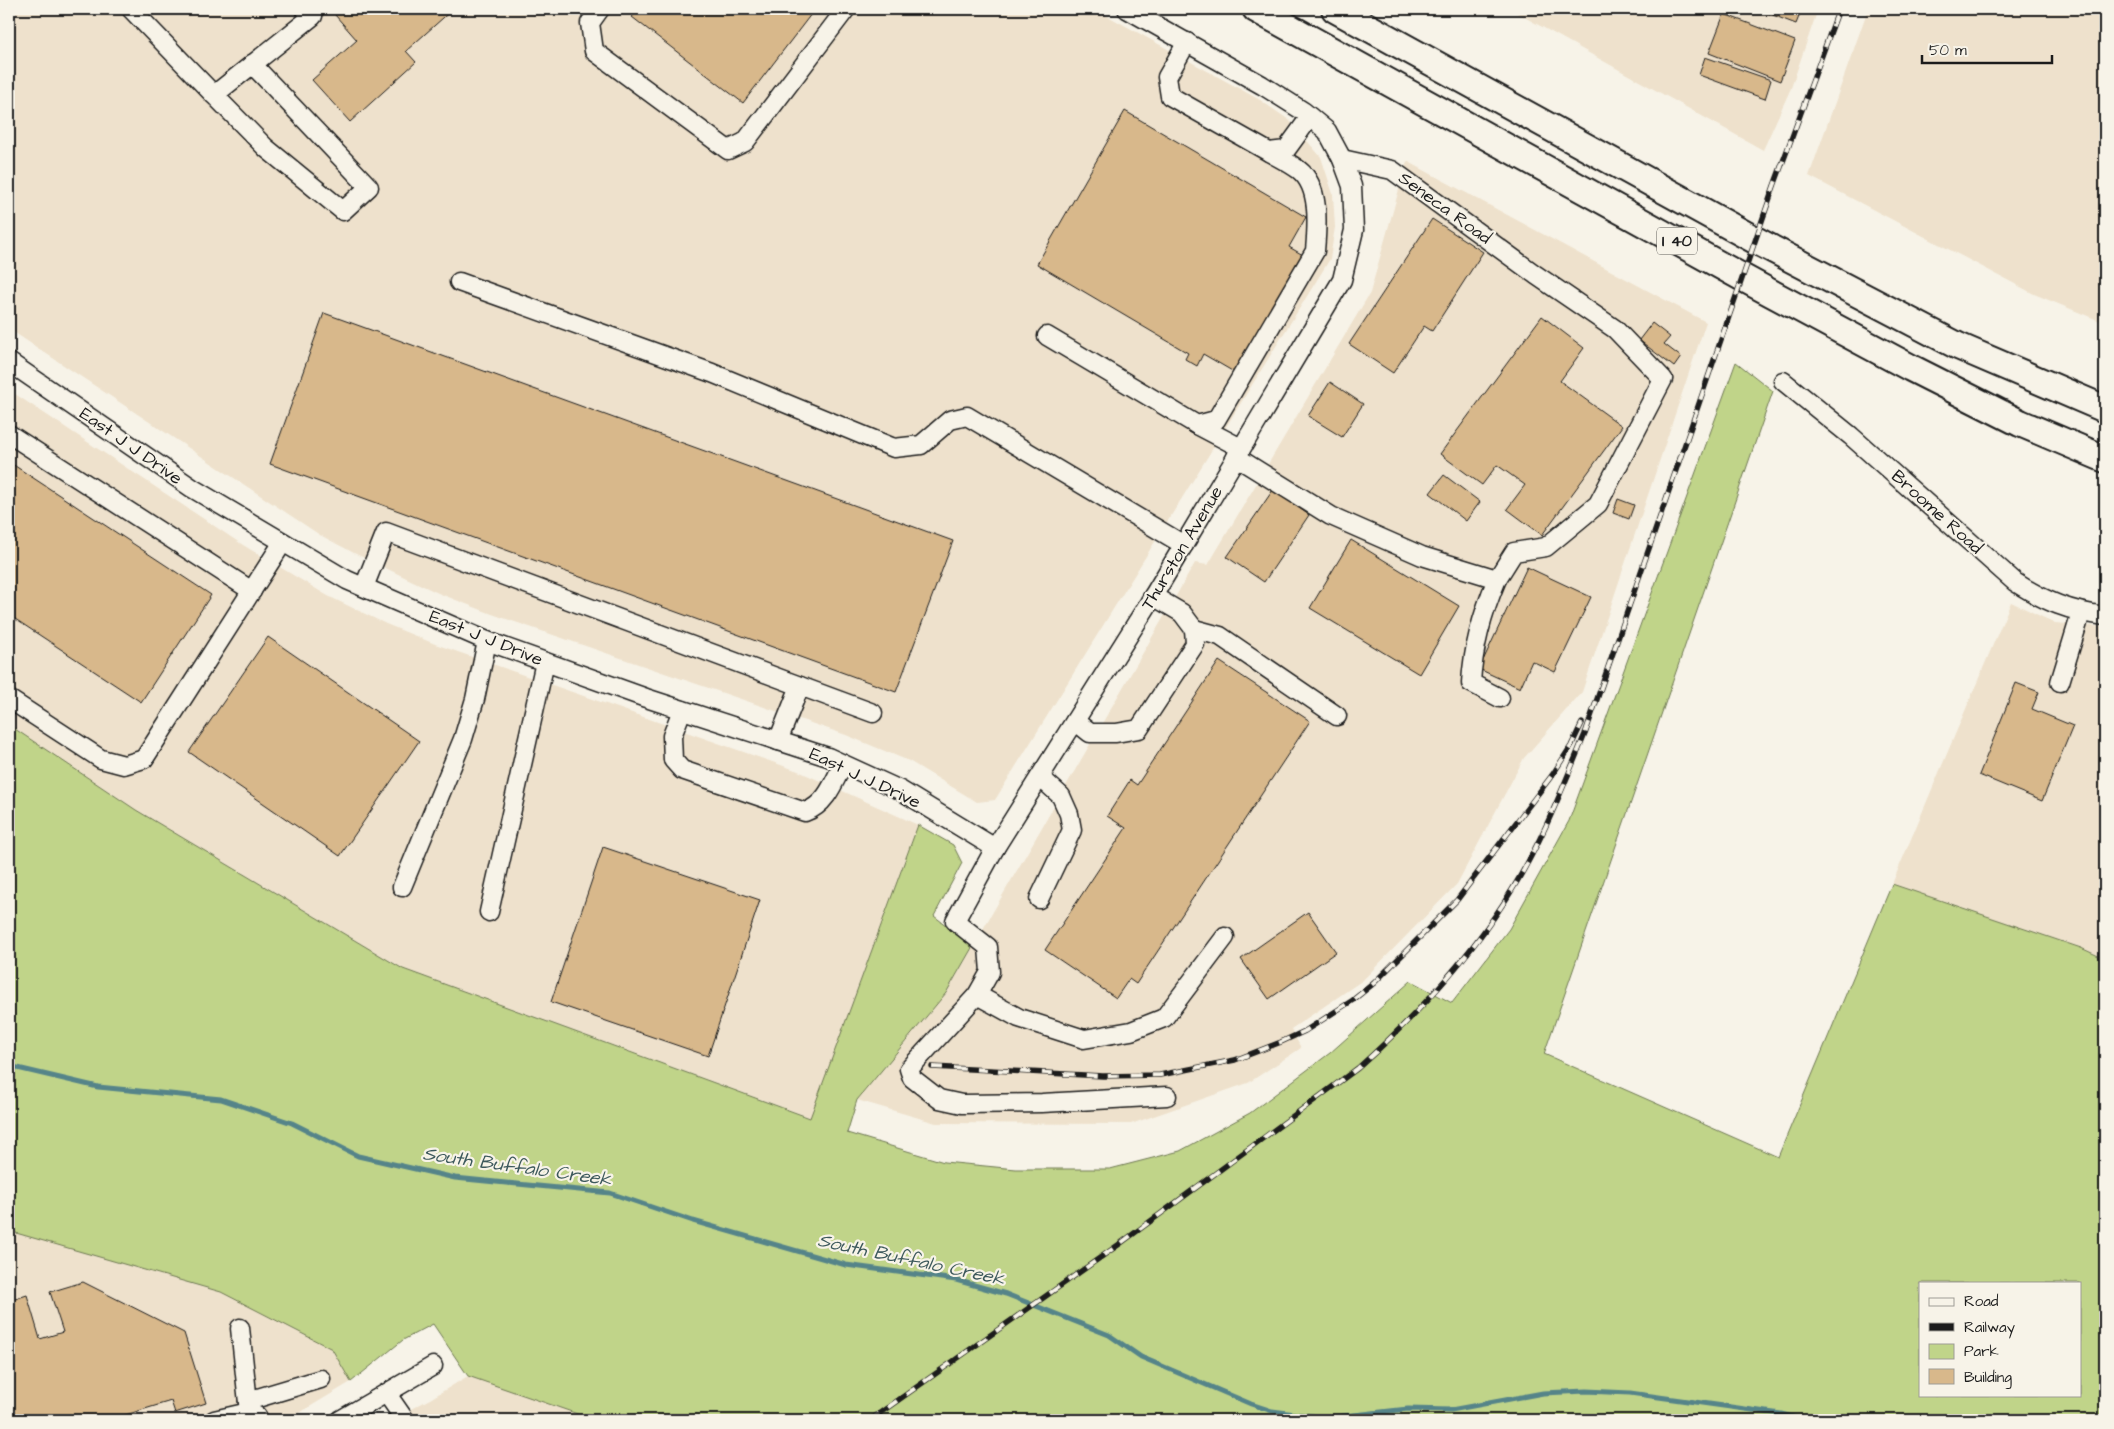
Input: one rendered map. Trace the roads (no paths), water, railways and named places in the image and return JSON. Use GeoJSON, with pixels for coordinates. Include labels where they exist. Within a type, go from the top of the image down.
{"type":"FeatureCollection","features":[{"type":"Feature","properties":{"kind":"highway","name":"I 40"},"geometry":{"type":"LineString","coordinates":[[1256,9],[1747,280],[1903,363],[2020,423],[2105,459]]}},
{"type":"Feature","properties":{"kind":"highway","name":"I 40"},"geometry":{"type":"LineString","coordinates":[[1334,9],[1757,242],[1958,346],[2105,409]]}},
{"type":"Feature","properties":{"kind":"street"},"geometry":{"type":"LineString","coordinates":[[131,9],[266,148],[343,211],[369,187],[252,64]]}},
{"type":"Feature","properties":{"kind":"street"},"geometry":{"type":"LineString","coordinates":[[214,95],[313,16],[305,9]]}},
{"type":"Feature","properties":{"kind":"street"},"geometry":{"type":"LineString","coordinates":[[600,9],[590,23],[594,51],[728,150],[744,142],[846,9]]}},
{"type":"Feature","properties":{"kind":"street"},"geometry":{"type":"LineString","coordinates":[[1127,9],[1262,85],[1310,117],[1327,132],[1342,159]]}},
{"type":"Feature","properties":{"kind":"street"},"geometry":{"type":"LineString","coordinates":[[1186,42],[1167,77],[1170,96],[1301,171],[1311,188],[1318,220],[1315,251],[1216,420],[1197,425]]}},
{"type":"Feature","properties":{"kind":"street"},"geometry":{"type":"LineString","coordinates":[[1269,152],[1286,150],[1310,117]]}},
{"type":"Feature","properties":{"kind":"street","name":"Seneca Road"},"geometry":{"type":"LineString","coordinates":[[1342,159],[1392,170],[1615,329],[1663,379],[1598,504],[1546,546],[1514,552],[1497,579]]}},
{"type":"Feature","properties":{"kind":"street","name":"Thurston Avenue"},"geometry":{"type":"LineString","coordinates":[[977,995],[990,972],[988,947],[955,921],[995,848],[1153,596],[1342,280],[1354,230],[1352,186],[1342,159]]}},
{"type":"Feature","properties":{"kind":"street"},"geometry":{"type":"LineString","coordinates":[[459,282],[712,373],[894,448],[921,445],[950,420],[967,416],[1184,545]]}},
{"type":"Feature","properties":{"kind":"street"},"geometry":{"type":"LineString","coordinates":[[1047,336],[1197,425],[1331,516],[1422,556],[1497,579],[1484,608],[1471,683],[1500,698]]}},
{"type":"Feature","properties":{"kind":"street","name":"East J J Drive"},"geometry":{"type":"LineString","coordinates":[[9,362],[192,488],[347,580],[486,641],[843,764],[900,790],[995,848]]}},
{"type":"Feature","properties":{"kind":"street","name":"Broome Road"},"geometry":{"type":"LineString","coordinates":[[1783,381],[1851,436],[2015,582],[2061,608],[2105,616]]}},
{"type":"Feature","properties":{"kind":"street"},"geometry":{"type":"LineString","coordinates":[[9,434],[252,591]]}},
{"type":"Feature","properties":{"kind":"street"},"geometry":{"type":"LineString","coordinates":[[364,588],[386,532],[873,713]]}},
{"type":"Feature","properties":{"kind":"street"},"geometry":{"type":"LineString","coordinates":[[9,699],[102,760],[124,765],[144,759],[283,542]]}},
{"type":"Feature","properties":{"kind":"street"},"geometry":{"type":"LineString","coordinates":[[1075,721],[1090,733],[1116,733],[1139,729],[1195,644],[1194,629],[1182,613],[1153,596]]}},
{"type":"Feature","properties":{"kind":"street"},"geometry":{"type":"LineString","coordinates":[[2060,682],[2081,613]]}},
{"type":"Feature","properties":{"kind":"street"},"geometry":{"type":"LineString","coordinates":[[1194,629],[1220,636],[1337,716]]}},
{"type":"Feature","properties":{"kind":"street"},"geometry":{"type":"LineString","coordinates":[[402,888],[463,739],[475,699],[486,641]]}},
{"type":"Feature","properties":{"kind":"street"},"geometry":{"type":"LineString","coordinates":[[489,912],[545,662]]}},
{"type":"Feature","properties":{"kind":"street"},"geometry":{"type":"LineString","coordinates":[[778,741],[800,686]]}},
{"type":"Feature","properties":{"kind":"street"},"geometry":{"type":"LineString","coordinates":[[682,710],[672,736],[673,760],[682,770],[805,812],[815,809],[829,793],[843,764]]}},
{"type":"Feature","properties":{"kind":"street"},"geometry":{"type":"LineString","coordinates":[[1039,899],[1072,830],[1069,814],[1061,796],[1040,777]]}},
{"type":"Feature","properties":{"kind":"street"},"geometry":{"type":"LineString","coordinates":[[1167,1096],[962,1104],[939,1099],[912,1078],[909,1069],[977,995],[1020,1018],[1084,1039],[1131,1031],[1164,1018],[1225,936]]}},
{"type":"Feature","properties":{"kind":"street"},"geometry":{"type":"LineString","coordinates":[[240,1328],[249,1412]]}},
{"type":"Feature","properties":{"kind":"street"},"geometry":{"type":"LineString","coordinates":[[340,1420],[433,1366]]}},
{"type":"Feature","properties":{"kind":"street"},"geometry":{"type":"LineString","coordinates":[[214,1420],[249,1412],[321,1379]]}},
{"type":"Feature","properties":{"kind":"street"},"geometry":{"type":"LineString","coordinates":[[387,1394],[405,1420]]}},
{"type":"Feature","properties":{"kind":"waterway","name":"South Buffalo Creek"},"geometry":{"type":"LineString","coordinates":[[9,1066],[98,1087],[221,1099],[292,1123],[358,1156],[455,1178],[610,1193],[693,1221],[846,1265],[956,1280],[1006,1294],[1109,1335],[1141,1357],[1251,1404],[1272,1411],[1327,1418],[1408,1409],[1451,1410],[1543,1393],[1586,1391],[1630,1393],[1781,1414],[1804,1420]]}},
{"type":"Feature","properties":{"kind":"railway"},"geometry":{"type":"LineString","coordinates":[[870,1420],[1121,1243],[1358,1068],[1399,1030],[1437,989],[1473,947],[1505,901],[1529,861],[1559,798],[1585,734],[1774,186],[1839,9]]}},
{"type":"Feature","properties":{"kind":"railway"},"geometry":{"type":"LineString","coordinates":[[932,1067],[1103,1076],[1160,1075],[1235,1060],[1305,1031],[1353,1000],[1374,983],[1457,900],[1553,774],[1571,746],[1582,723]]}}]}
